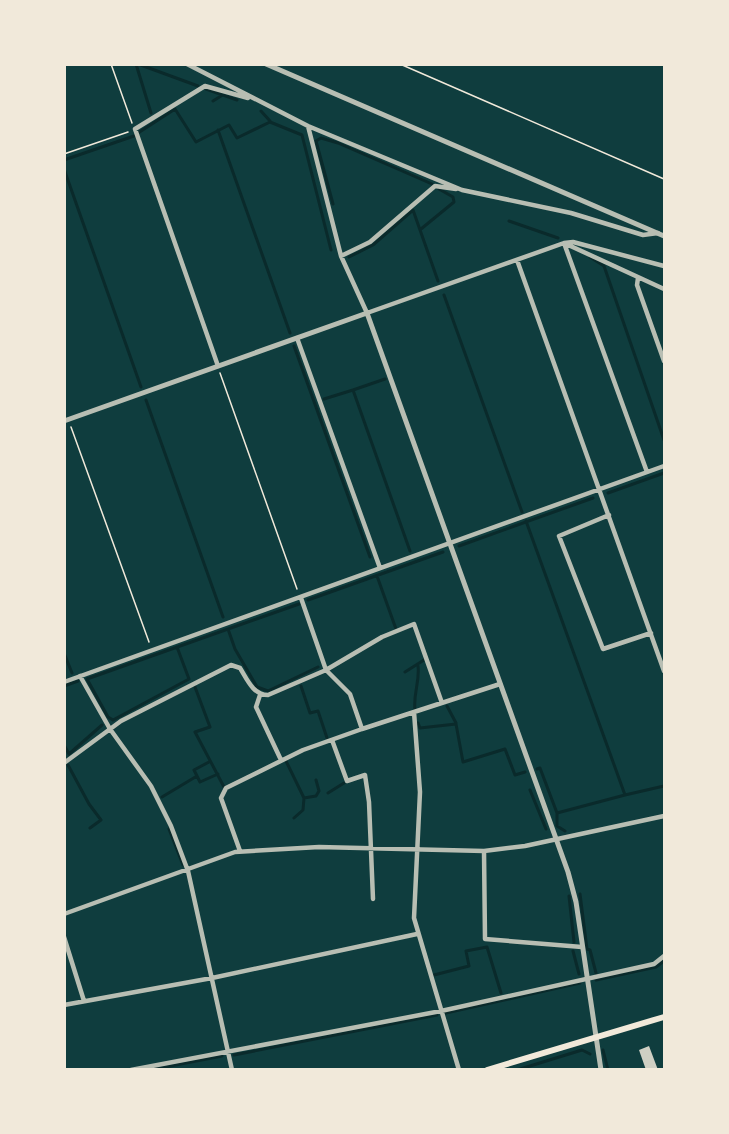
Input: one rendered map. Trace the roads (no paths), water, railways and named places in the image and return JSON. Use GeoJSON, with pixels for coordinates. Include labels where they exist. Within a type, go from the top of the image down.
{"type":"FeatureCollection","features":[{"type":"Feature","properties":{"kind":"main road"},"geometry":{"type":"LineString","coordinates":[[487,1070],[664,1017]]}},
{"type":"Feature","properties":{"kind":"street"},"geometry":{"type":"LineString","coordinates":[[187,64],[308,126],[462,190]]}},
{"type":"Feature","properties":{"kind":"street"},"geometry":{"type":"LineString","coordinates":[[266,64],[661,234]]}},
{"type":"Feature","properties":{"kind":"street"},"geometry":{"type":"LineString","coordinates":[[218,366],[135,129],[205,86],[259,102]]}},
{"type":"Feature","properties":{"kind":"street"},"geometry":{"type":"LineString","coordinates":[[308,126],[341,256],[367,313],[576,902],[601,1070]]}},
{"type":"Feature","properties":{"kind":"street"},"geometry":{"type":"LineString","coordinates":[[341,256],[370,242],[435,186],[571,213],[643,235],[661,234]]}},
{"type":"Feature","properties":{"kind":"street"},"geometry":{"type":"LineString","coordinates":[[66,420],[564,243],[573,242],[664,266]]}},
{"type":"Feature","properties":{"kind":"street"},"geometry":{"type":"LineString","coordinates":[[564,243],[664,289]]}},
{"type":"Feature","properties":{"kind":"street"},"geometry":{"type":"LineString","coordinates":[[564,243],[647,472]]}},
{"type":"Feature","properties":{"kind":"street"},"geometry":{"type":"LineString","coordinates":[[517,260],[651,633],[662,657],[664,671]]}},
{"type":"Feature","properties":{"kind":"street"},"geometry":{"type":"LineString","coordinates":[[638,278],[637,285],[664,361]]}},
{"type":"Feature","properties":{"kind":"street"},"geometry":{"type":"LineString","coordinates":[[297,338],[380,568]]}},
{"type":"Feature","properties":{"kind":"street"},"geometry":{"type":"LineString","coordinates":[[64,682],[664,466]]}},
{"type":"Feature","properties":{"kind":"street"},"geometry":{"type":"LineString","coordinates":[[609,515],[559,536],[603,649],[651,633]]}},
{"type":"Feature","properties":{"kind":"street"},"geometry":{"type":"LineString","coordinates":[[301,598],[326,670],[350,694],[362,729]]}},
{"type":"Feature","properties":{"kind":"street"},"geometry":{"type":"LineString","coordinates":[[64,763],[110,729],[231,665],[240,668],[255,692],[268,695],[326,670],[382,637],[414,624],[442,704]]}},
{"type":"Feature","properties":{"kind":"street"},"geometry":{"type":"LineString","coordinates":[[80,676],[110,729],[151,786],[171,826],[188,871],[232,1070]]}},
{"type":"Feature","properties":{"kind":"street"},"geometry":{"type":"LineString","coordinates":[[240,851],[221,798],[226,788],[281,760],[332,740],[500,684]]}},
{"type":"Feature","properties":{"kind":"street"},"geometry":{"type":"LineString","coordinates":[[260,695],[256,707],[281,760]]}},
{"type":"Feature","properties":{"kind":"street"},"geometry":{"type":"LineString","coordinates":[[414,712],[420,792],[414,918],[459,1070]]}},
{"type":"Feature","properties":{"kind":"street"},"geometry":{"type":"LineString","coordinates":[[332,740],[347,781],[365,775],[369,802],[373,899]]}},
{"type":"Feature","properties":{"kind":"street"},"geometry":{"type":"LineString","coordinates":[[64,914],[240,851],[278,848],[370,848],[484,851],[525,846],[664,816]]}},
{"type":"Feature","properties":{"kind":"street"},"geometry":{"type":"LineString","coordinates":[[484,851],[485,939],[582,947]]}},
{"type":"Feature","properties":{"kind":"street"},"geometry":{"type":"LineString","coordinates":[[64,1005],[212,978],[417,934]]}},
{"type":"Feature","properties":{"kind":"street"},"geometry":{"type":"LineString","coordinates":[[64,937],[84,1001]]}},
{"type":"Feature","properties":{"kind":"street"},"geometry":{"type":"LineString","coordinates":[[132,1070],[441,1011],[654,964],[664,956]]}},
{"type":"Feature","properties":{"kind":"waterway"},"geometry":{"type":"LineString","coordinates":[[136,64],[151,113]]}},
{"type":"Feature","properties":{"kind":"waterway"},"geometry":{"type":"LineString","coordinates":[[138,64],[198,86]]}},
{"type":"Feature","properties":{"kind":"waterway"},"geometry":{"type":"LineString","coordinates":[[206,89],[237,100]]}},
{"type":"Feature","properties":{"kind":"waterway"},"geometry":{"type":"LineString","coordinates":[[213,101],[221,96]]}},
{"type":"Feature","properties":{"kind":"waterway"},"geometry":{"type":"LineString","coordinates":[[138,133],[175,109],[196,142],[229,125],[237,138],[270,122],[302,135],[331,250]]}},
{"type":"Feature","properties":{"kind":"waterway"},"geometry":{"type":"LineString","coordinates":[[261,111],[270,121]]}},
{"type":"Feature","properties":{"kind":"waterway"},"geometry":{"type":"LineString","coordinates":[[218,130],[290,333]]}},
{"type":"Feature","properties":{"kind":"waterway"},"geometry":{"type":"LineString","coordinates":[[64,160],[134,136]]}},
{"type":"Feature","properties":{"kind":"waterway"},"geometry":{"type":"LineString","coordinates":[[333,204],[316,141],[321,138],[338,143],[432,184]]}},
{"type":"Feature","properties":{"kind":"waterway"},"geometry":{"type":"LineString","coordinates":[[64,169],[141,387]]}},
{"type":"Feature","properties":{"kind":"waterway"},"geometry":{"type":"LineString","coordinates":[[421,229],[454,202],[453,197],[439,189]]}},
{"type":"Feature","properties":{"kind":"waterway"},"geometry":{"type":"LineString","coordinates":[[349,257],[373,245],[413,210],[438,281]]}},
{"type":"Feature","properties":{"kind":"waterway"},"geometry":{"type":"LineString","coordinates":[[509,221],[558,238]]}},
{"type":"Feature","properties":{"kind":"waterway"},"geometry":{"type":"LineString","coordinates":[[590,257],[604,266],[664,440]]}},
{"type":"Feature","properties":{"kind":"waterway"},"geometry":{"type":"LineString","coordinates":[[444,295],[522,512]]}},
{"type":"Feature","properties":{"kind":"waterway"},"geometry":{"type":"LineString","coordinates":[[294,346],[370,557]]}},
{"type":"Feature","properties":{"kind":"waterway"},"geometry":{"type":"LineString","coordinates":[[353,390],[385,379]]}},
{"type":"Feature","properties":{"kind":"waterway"},"geometry":{"type":"LineString","coordinates":[[324,399],[353,390],[410,551]]}},
{"type":"Feature","properties":{"kind":"waterway"},"geometry":{"type":"LineString","coordinates":[[146,400],[223,617]]}},
{"type":"Feature","properties":{"kind":"waterway"},"geometry":{"type":"LineString","coordinates":[[608,493],[664,473]]}},
{"type":"Feature","properties":{"kind":"waterway"},"geometry":{"type":"LineString","coordinates":[[459,546],[593,498]]}},
{"type":"Feature","properties":{"kind":"waterway"},"geometry":{"type":"LineString","coordinates":[[526,521],[625,795],[557,813]]}},
{"type":"Feature","properties":{"kind":"waterway"},"geometry":{"type":"LineString","coordinates":[[308,600],[443,552]]}},
{"type":"Feature","properties":{"kind":"waterway"},"geometry":{"type":"LineString","coordinates":[[377,576],[396,629]]}},
{"type":"Feature","properties":{"kind":"waterway"},"geometry":{"type":"LineString","coordinates":[[113,720],[108,717],[87,679],[299,604]]}},
{"type":"Feature","properties":{"kind":"waterway"},"geometry":{"type":"LineString","coordinates":[[228,629],[235,649],[257,687],[268,691],[318,667]]}},
{"type":"Feature","properties":{"kind":"waterway"},"geometry":{"type":"LineString","coordinates":[[113,720],[189,679],[177,647]]}},
{"type":"Feature","properties":{"kind":"waterway"},"geometry":{"type":"LineString","coordinates":[[64,653],[72,673]]}},
{"type":"Feature","properties":{"kind":"waterway"},"geometry":{"type":"LineString","coordinates":[[405,672],[424,660]]}},
{"type":"Feature","properties":{"kind":"waterway"},"geometry":{"type":"LineString","coordinates":[[415,710],[418,666]]}},
{"type":"Feature","properties":{"kind":"waterway"},"geometry":{"type":"LineString","coordinates":[[64,686],[78,681]]}},
{"type":"Feature","properties":{"kind":"waterway"},"geometry":{"type":"LineString","coordinates":[[301,686],[310,713],[318,711],[327,738]]}},
{"type":"Feature","properties":{"kind":"waterway"},"geometry":{"type":"LineString","coordinates":[[195,687],[210,727],[195,732],[224,787]]}},
{"type":"Feature","properties":{"kind":"waterway"},"geometry":{"type":"LineString","coordinates":[[447,706],[456,723]]}},
{"type":"Feature","properties":{"kind":"waterway"},"geometry":{"type":"LineString","coordinates":[[418,723],[420,728],[456,724],[463,762],[505,749],[515,775],[525,772]]}},
{"type":"Feature","properties":{"kind":"waterway"},"geometry":{"type":"LineString","coordinates":[[64,745],[69,754],[102,725]]}},
{"type":"Feature","properties":{"kind":"waterway"},"geometry":{"type":"LineString","coordinates":[[286,761],[304,798],[303,810],[294,818]]}},
{"type":"Feature","properties":{"kind":"waterway"},"geometry":{"type":"LineString","coordinates":[[162,797],[197,776],[194,770],[209,762]]}},
{"type":"Feature","properties":{"kind":"waterway"},"geometry":{"type":"LineString","coordinates":[[68,765],[89,804],[101,820],[90,828]]}},
{"type":"Feature","properties":{"kind":"waterway"},"geometry":{"type":"LineString","coordinates":[[537,769],[540,768],[557,813],[557,826],[565,831]]}},
{"type":"Feature","properties":{"kind":"waterway"},"geometry":{"type":"LineString","coordinates":[[197,776],[200,782],[218,774]]}},
{"type":"Feature","properties":{"kind":"waterway"},"geometry":{"type":"LineString","coordinates":[[304,798],[316,796],[319,791],[316,780]]}},
{"type":"Feature","properties":{"kind":"waterway"},"geometry":{"type":"LineString","coordinates":[[328,793],[344,783]]}},
{"type":"Feature","properties":{"kind":"waterway"},"geometry":{"type":"LineString","coordinates":[[625,795],[664,786]]}},
{"type":"Feature","properties":{"kind":"waterway"},"geometry":{"type":"LineString","coordinates":[[530,790],[546,829]]}},
{"type":"Feature","properties":{"kind":"waterway"},"geometry":{"type":"LineString","coordinates":[[169,829],[183,865]]}},
{"type":"Feature","properties":{"kind":"waterway"},"geometry":{"type":"LineString","coordinates":[[580,894],[587,949],[590,950],[596,973]]}},
{"type":"Feature","properties":{"kind":"waterway"},"geometry":{"type":"LineString","coordinates":[[569,896],[574,942]]}},
{"type":"Feature","properties":{"kind":"waterway"},"geometry":{"type":"LineString","coordinates":[[434,975],[469,966],[466,951],[487,947],[501,993]]}},
{"type":"Feature","properties":{"kind":"waterway"},"geometry":{"type":"LineString","coordinates":[[573,951],[579,974]]}},
{"type":"Feature","properties":{"kind":"waterway"},"geometry":{"type":"LineString","coordinates":[[596,980],[656,967],[664,961]]}},
{"type":"Feature","properties":{"kind":"waterway"},"geometry":{"type":"LineString","coordinates":[[446,1013],[580,983]]}},
{"type":"Feature","properties":{"kind":"waterway"},"geometry":{"type":"LineString","coordinates":[[234,1055],[437,1015]]}},
{"type":"Feature","properties":{"kind":"waterway"},"geometry":{"type":"LineString","coordinates":[[517,1070],[582,1050],[590,1054]]}},
{"type":"Feature","properties":{"kind":"waterway"},"geometry":{"type":"LineString","coordinates":[[603,1050],[608,1070]]}},
{"type":"Feature","properties":{"kind":"waterway"},"geometry":{"type":"LineString","coordinates":[[150,1070],[222,1056]]}}]}
